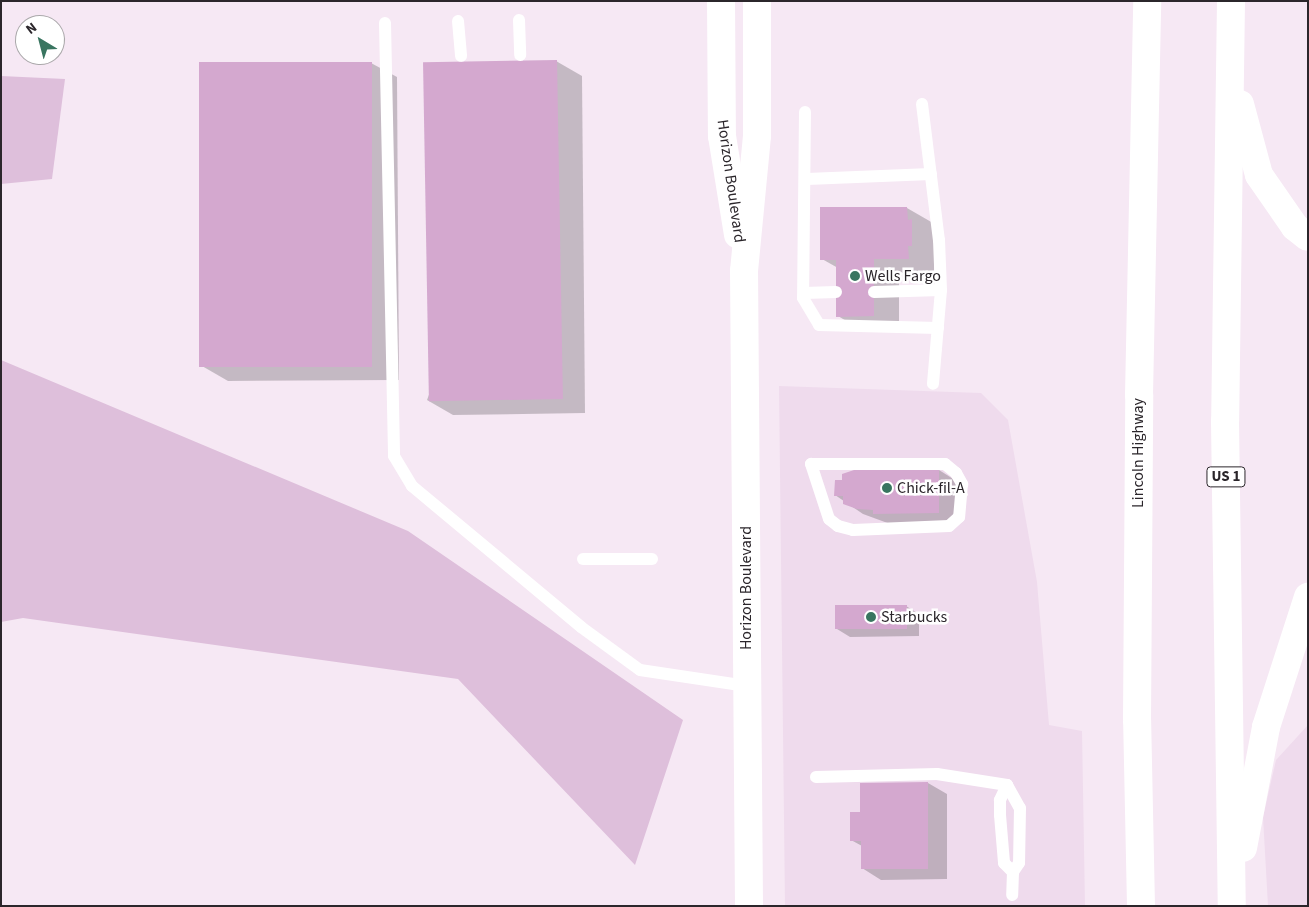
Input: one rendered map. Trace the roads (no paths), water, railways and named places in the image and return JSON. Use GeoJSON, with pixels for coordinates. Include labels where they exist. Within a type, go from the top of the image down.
{"type":"FeatureCollection","features":[{"type":"Feature","properties":{"kind":"main road","name":"Horizon Boulevard"},"geometry":{"type":"LineString","coordinates":[[721,1],[722,136],[744,271]]}},
{"type":"Feature","properties":{"kind":"main road","name":"Horizon Boulevard"},"geometry":{"type":"LineString","coordinates":[[749,906],[744,271],[757,136],[757,1]]}},
{"type":"Feature","properties":{"kind":"main road","name":"US 1"},"geometry":{"type":"LineString","coordinates":[[1231,3],[1225,421],[1232,906]]}},
{"type":"Feature","properties":{"kind":"main road","name":"Lincoln Highway"},"geometry":{"type":"LineString","coordinates":[[1141,906],[1138,720],[1138,396],[1147,5]]}},
{"type":"Feature","properties":{"kind":"main road"},"geometry":{"type":"LineString","coordinates":[[1230,48],[1245,131],[1259,175],[1295,227],[1308,237]]}},
{"type":"Feature","properties":{"kind":"main road"},"geometry":{"type":"LineString","coordinates":[[1232,906],[1266,726],[1308,597]]}},
{"type":"Feature","properties":{"kind":"lane"},"geometry":{"type":"LineString","coordinates":[[519,20],[520,54]]}},
{"type":"Feature","properties":{"kind":"lane"},"geometry":{"type":"LineString","coordinates":[[458,21],[461,56]]}},
{"type":"Feature","properties":{"kind":"lane"},"geometry":{"type":"LineString","coordinates":[[385,23],[394,456],[412,486],[581,627],[640,670],[747,686]]}},
{"type":"Feature","properties":{"kind":"lane"},"geometry":{"type":"LineString","coordinates":[[922,104],[941,290],[933,384]]}},
{"type":"Feature","properties":{"kind":"lane"},"geometry":{"type":"LineString","coordinates":[[806,112],[807,179],[804,292],[819,326],[938,328]]}},
{"type":"Feature","properties":{"kind":"lane"},"geometry":{"type":"LineString","coordinates":[[807,179],[930,174]]}},
{"type":"Feature","properties":{"kind":"lane"},"geometry":{"type":"LineString","coordinates":[[874,292],[941,290]]}},
{"type":"Feature","properties":{"kind":"lane"},"geometry":{"type":"LineString","coordinates":[[804,292],[836,292]]}},
{"type":"Feature","properties":{"kind":"lane"},"geometry":{"type":"LineString","coordinates":[[812,464],[945,464],[956,473],[962,484],[959,517],[949,526],[852,530],[838,526],[829,519],[812,464]]}},
{"type":"Feature","properties":{"kind":"lane"},"geometry":{"type":"LineString","coordinates":[[583,559],[652,559]]}},
{"type":"Feature","properties":{"kind":"lane"},"geometry":{"type":"LineString","coordinates":[[816,777],[937,774],[1007,786],[1020,808],[1020,863],[1013,872],[1012,895]]}},
{"type":"Feature","properties":{"kind":"lane"},"geometry":{"type":"LineString","coordinates":[[1007,786],[1000,800],[1000,815],[1004,863],[1013,872]]}},
{"type":"Feature","properties":{"kind":"place","name":"Wells Fargo"},"geometry":{"type":"Point","coordinates":[855,276]}},
{"type":"Feature","properties":{"kind":"place","name":"Chick-fil-A"},"geometry":{"type":"Point","coordinates":[887,488]}},
{"type":"Feature","properties":{"kind":"place","name":"Starbucks"},"geometry":{"type":"Point","coordinates":[871,617]}}]}
